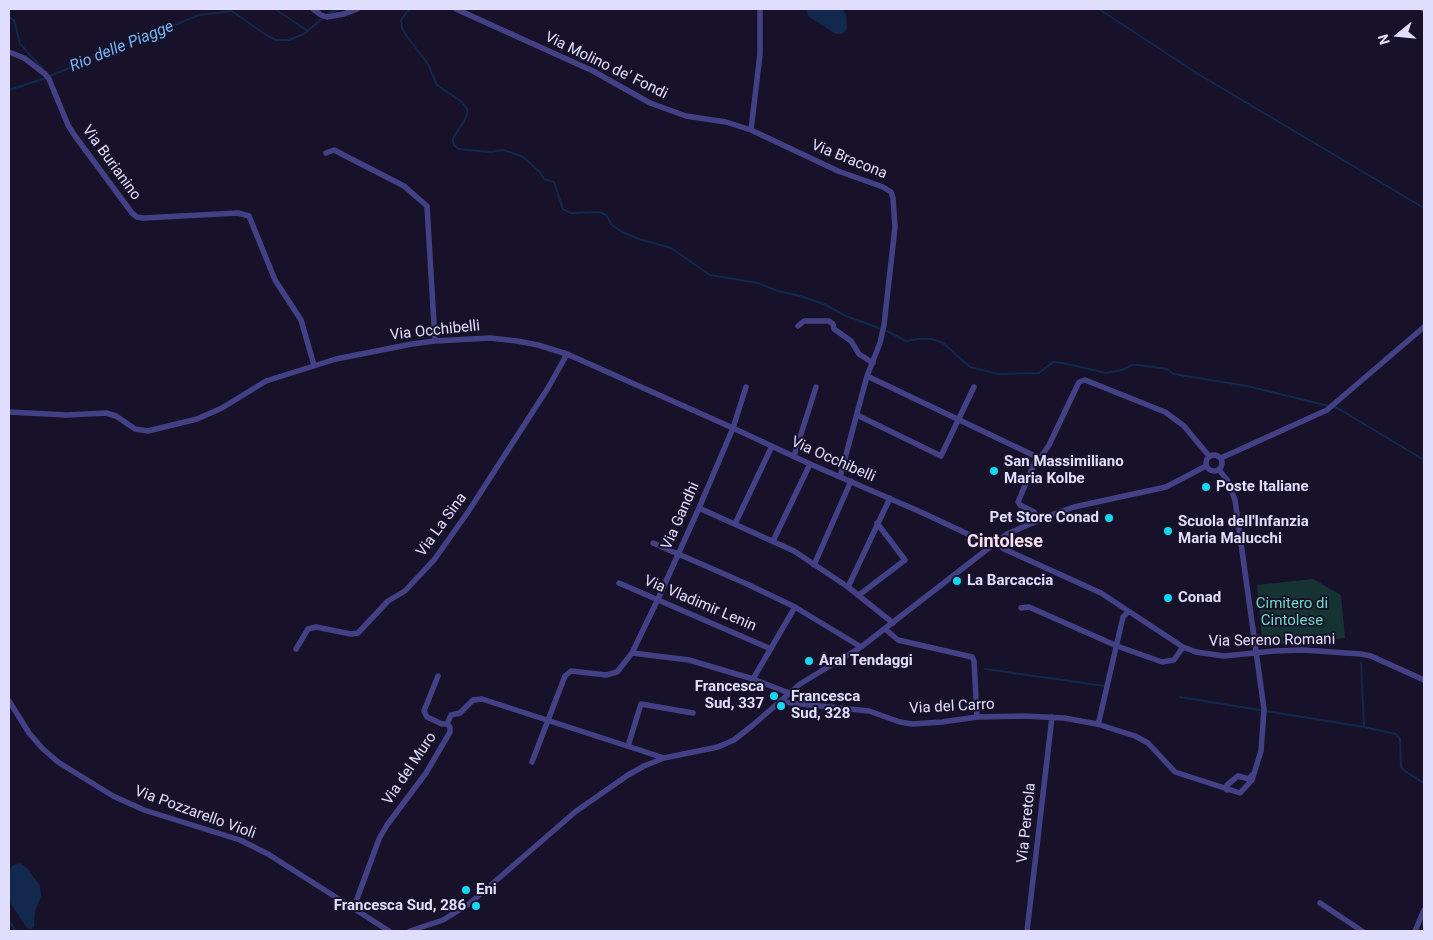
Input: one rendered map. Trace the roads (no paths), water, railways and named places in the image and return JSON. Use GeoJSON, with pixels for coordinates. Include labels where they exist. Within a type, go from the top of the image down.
{"type":"FeatureCollection","features":[{"type":"Feature","properties":{"kind":"street"},"geometry":{"type":"LineString","coordinates":[[314,9],[320,15],[327,17],[357,9]]}},
{"type":"Feature","properties":{"kind":"street","name":"Via Molino de' Fondi"},"geometry":{"type":"LineString","coordinates":[[456,9],[593,71],[650,103],[686,116],[726,122],[751,130]]}},
{"type":"Feature","properties":{"kind":"street"},"geometry":{"type":"LineString","coordinates":[[751,130],[760,54],[760,9]]}},
{"type":"Feature","properties":{"kind":"street","name":"Via Burianino"},"geometry":{"type":"LineString","coordinates":[[9,52],[24,58],[49,79],[74,136],[137,217],[238,213],[249,216],[275,280],[301,320],[314,365]]}},
{"type":"Feature","properties":{"kind":"street","name":"Via Bracona"},"geometry":{"type":"LineString","coordinates":[[751,130],[838,171],[883,186],[891,192],[895,209],[894,236],[884,326],[867,376],[840,477]]}},
{"type":"Feature","properties":{"kind":"street"},"geometry":{"type":"LineString","coordinates":[[326,153],[334,150],[404,186],[426,206],[435,341]]}},
{"type":"Feature","properties":{"kind":"street"},"geometry":{"type":"LineString","coordinates":[[798,326],[804,321],[829,321],[833,324],[834,329],[851,341],[859,354],[873,363]]}},
{"type":"Feature","properties":{"kind":"street"},"geometry":{"type":"LineString","coordinates":[[1222,458],[1327,410],[1424,327]]}},
{"type":"Feature","properties":{"kind":"street","name":"Via Occhibelli"},"geometry":{"type":"LineString","coordinates":[[9,412],[66,415],[106,412],[116,416],[135,429],[148,432],[196,420],[222,408],[266,381],[314,365],[390,348],[435,341],[490,338],[538,345],[567,354],[810,464],[993,543]]}},
{"type":"Feature","properties":{"kind":"street","name":"Via La Sina"},"geometry":{"type":"LineString","coordinates":[[296,649],[308,629],[316,627],[351,634],[358,633],[388,602],[405,591],[434,560],[468,512],[548,388],[567,354]]}},
{"type":"Feature","properties":{"kind":"street"},"geometry":{"type":"LineString","coordinates":[[867,376],[1037,457],[1041,457],[1049,445],[1079,382],[1085,380],[1165,412],[1184,426],[1209,456]]}},
{"type":"Feature","properties":{"kind":"street","name":"Via Gandhi"},"geometry":{"type":"LineString","coordinates":[[548,720],[565,676],[571,671],[606,675],[617,672],[632,653],[699,508],[733,428],[746,387]]}},
{"type":"Feature","properties":{"kind":"street"},"geometry":{"type":"LineString","coordinates":[[794,456],[816,387]]}},
{"type":"Feature","properties":{"kind":"street"},"geometry":{"type":"LineString","coordinates":[[857,415],[941,456],[974,387]]}},
{"type":"Feature","properties":{"kind":"street"},"geometry":{"type":"LineString","coordinates":[[735,524],[772,446]]}},
{"type":"Feature","properties":{"kind":"street"},"geometry":{"type":"LineString","coordinates":[[1206,466],[1209,456],[1216,454],[1222,458]]}},
{"type":"Feature","properties":{"kind":"street"},"geometry":{"type":"LineString","coordinates":[[1037,457],[1018,502],[1034,512],[1038,520]]}},
{"type":"Feature","properties":{"kind":"street"},"geometry":{"type":"LineString","coordinates":[[1206,466],[1213,471],[1218,470],[1222,466],[1222,458]]}},
{"type":"Feature","properties":{"kind":"street"},"geometry":{"type":"LineString","coordinates":[[773,542],[810,464]]}},
{"type":"Feature","properties":{"kind":"street"},"geometry":{"type":"LineString","coordinates":[[410,931],[429,929],[456,914],[575,812],[628,775],[664,758],[718,747],[734,740],[789,692],[861,647],[1006,534],[1074,507],[1166,487],[1206,466]]}},
{"type":"Feature","properties":{"kind":"street"},"geometry":{"type":"LineString","coordinates":[[1218,470],[1228,481],[1235,500],[1264,712],[1261,751],[1252,780],[1240,793],[1228,790],[1227,785],[1238,776],[1249,779],[1254,773]]}},
{"type":"Feature","properties":{"kind":"street"},"geometry":{"type":"LineString","coordinates":[[814,565],[851,481]]}},
{"type":"Feature","properties":{"kind":"street"},"geometry":{"type":"LineString","coordinates":[[848,587],[890,498]]}},
{"type":"Feature","properties":{"kind":"street"},"geometry":{"type":"LineString","coordinates":[[699,508],[794,551],[860,595],[892,623]]}},
{"type":"Feature","properties":{"kind":"street"},"geometry":{"type":"LineString","coordinates":[[860,595],[906,560],[877,524]]}},
{"type":"Feature","properties":{"kind":"street"},"geometry":{"type":"LineString","coordinates":[[653,543],[795,607],[861,647]]}},
{"type":"Feature","properties":{"kind":"street","name":"Via Sereno Romani"},"geometry":{"type":"LineString","coordinates":[[993,543],[1101,593],[1183,647],[1196,652],[1210,656],[1303,650],[1361,654],[1371,656],[1424,680]]}},
{"type":"Feature","properties":{"kind":"street","name":"Via Vladimir Lenin"},"geometry":{"type":"LineString","coordinates":[[619,583],[771,649]]}},
{"type":"Feature","properties":{"kind":"street"},"geometry":{"type":"LineString","coordinates":[[753,679],[795,607]]}},
{"type":"Feature","properties":{"kind":"street"},"geometry":{"type":"LineString","coordinates":[[1021,608],[1029,607],[1117,646],[1162,662],[1174,660],[1183,647]]}},
{"type":"Feature","properties":{"kind":"street"},"geometry":{"type":"LineString","coordinates":[[1097,724],[1123,617],[1128,612]]}},
{"type":"Feature","properties":{"kind":"street"},"geometry":{"type":"LineString","coordinates":[[884,629],[898,640],[972,657],[974,661],[977,716]]}},
{"type":"Feature","properties":{"kind":"street"},"geometry":{"type":"LineString","coordinates":[[632,653],[689,660],[789,692]]}},
{"type":"Feature","properties":{"kind":"street"},"geometry":{"type":"LineString","coordinates":[[438,676],[424,711],[427,717],[442,724],[447,724]]}},
{"type":"Feature","properties":{"kind":"street","name":"Via del Muro"},"geometry":{"type":"LineString","coordinates":[[354,908],[379,839],[387,825],[426,773],[450,732],[450,727],[447,724],[451,715],[460,713],[474,700],[478,699],[548,720],[664,758]]}},
{"type":"Feature","properties":{"kind":"street","name":"Via Pozzarello Violi"},"geometry":{"type":"LineString","coordinates":[[9,701],[29,733],[42,748],[58,762],[113,796],[144,810],[240,840],[268,854],[389,931]]}},
{"type":"Feature","properties":{"kind":"street","name":"Via del Carro"},"geometry":{"type":"LineString","coordinates":[[780,701],[869,711],[900,722],[912,724],[942,722],[977,716],[1052,717],[1097,724],[1135,736],[1158,753],[1175,772],[1228,790]]}},
{"type":"Feature","properties":{"kind":"street"},"geometry":{"type":"LineString","coordinates":[[628,746],[641,704],[693,713]]}},
{"type":"Feature","properties":{"kind":"street","name":"Via Peretola"},"geometry":{"type":"LineString","coordinates":[[1027,931],[1052,717]]}},
{"type":"Feature","properties":{"kind":"street"},"geometry":{"type":"LineString","coordinates":[[532,762],[548,720]]}},
{"type":"Feature","properties":{"kind":"street"},"geometry":{"type":"LineString","coordinates":[[1320,904],[1362,931]]}},
{"type":"Feature","properties":{"kind":"street"},"geometry":{"type":"LineString","coordinates":[[1415,931],[1424,910]]}},
{"type":"Feature","properties":{"kind":"water"},"geometry":{"type":"Polygon","coordinates":[[[806,9],[843,9],[846,15],[846,31],[836,34],[808,16],[806,9]]]}},
{"type":"Feature","properties":{"kind":"water"},"geometry":{"type":"Polygon","coordinates":[[[20,863],[28,869],[40,886],[41,896],[35,911],[34,927],[31,929],[27,928],[9,901],[9,869],[20,863]]]}},
{"type":"Feature","properties":{"kind":"waterway"},"geometry":{"type":"LineString","coordinates":[[275,9],[308,31]]}},
{"type":"Feature","properties":{"kind":"waterway","name":"Rio delle Piagge"},"geometry":{"type":"LineString","coordinates":[[50,76],[199,15],[232,11],[266,35],[276,40],[289,40],[304,34],[329,13],[339,9]]}},
{"type":"Feature","properties":{"kind":"waterway"},"geometry":{"type":"LineString","coordinates":[[409,9],[401,20],[402,28],[406,35],[428,64],[437,85],[462,102],[467,109],[467,115],[453,138],[455,146],[459,149],[491,152],[503,150],[522,156],[540,172],[544,179],[554,182],[563,209],[570,213],[599,212],[606,215],[612,225],[622,232],[671,248],[710,275],[758,283],[778,291],[800,296],[824,304],[846,316],[879,328]]}},
{"type":"Feature","properties":{"kind":"waterway"},"geometry":{"type":"LineString","coordinates":[[1099,9],[1198,74],[1424,208]]}},
{"type":"Feature","properties":{"kind":"waterway","name":"Rio delle Piagge"},"geometry":{"type":"LineString","coordinates":[[9,17],[14,20],[20,44],[43,69]]}},
{"type":"Feature","properties":{"kind":"waterway"},"geometry":{"type":"LineString","coordinates":[[9,90],[46,78]]}},
{"type":"Feature","properties":{"kind":"waterway"},"geometry":{"type":"LineString","coordinates":[[887,331],[906,341],[932,339],[943,343],[970,367],[998,374],[1039,373],[1053,362],[1106,373],[1122,370],[1132,365],[1140,365],[1167,369],[1174,374],[1247,386],[1329,406]]}},
{"type":"Feature","properties":{"kind":"waterway"},"geometry":{"type":"LineString","coordinates":[[1334,407],[1424,460]]}},
{"type":"Feature","properties":{"kind":"waterway"},"geometry":{"type":"LineString","coordinates":[[1361,663],[1364,727],[1396,734],[1400,739],[1401,767],[1424,783]]}},
{"type":"Feature","properties":{"kind":"waterway"},"geometry":{"type":"LineString","coordinates":[[985,669],[1105,686]]}},
{"type":"Feature","properties":{"kind":"waterway"},"geometry":{"type":"LineString","coordinates":[[1180,697],[1364,727]]}},
{"type":"Feature","properties":{"kind":"waterway"},"geometry":{"type":"LineString","coordinates":[[9,921],[16,931]]}},
{"type":"Feature","properties":{"kind":"place","name":"San Massimiliano Maria Kolbe"},"geometry":{"type":"Point","coordinates":[994,471]}},
{"type":"Feature","properties":{"kind":"place","name":"Poste Italiane"},"geometry":{"type":"Point","coordinates":[1206,487]}},
{"type":"Feature","properties":{"kind":"place","name":"Pet Store Conad"},"geometry":{"type":"Point","coordinates":[1109,518]}},
{"type":"Feature","properties":{"kind":"place","name":"Scuola dell'Infanzia Maria Malucchi"},"geometry":{"type":"Point","coordinates":[1168,531]}},
{"type":"Feature","properties":{"kind":"place","name":"La Barcaccia"},"geometry":{"type":"Point","coordinates":[957,581]}},
{"type":"Feature","properties":{"kind":"place","name":"Conad"},"geometry":{"type":"Point","coordinates":[1168,598]}},
{"type":"Feature","properties":{"kind":"place","name":"Aral Tendaggi"},"geometry":{"type":"Point","coordinates":[809,661]}},
{"type":"Feature","properties":{"kind":"place","name":"Francesca Sud, 337"},"geometry":{"type":"Point","coordinates":[774,696]}},
{"type":"Feature","properties":{"kind":"place","name":"Francesca Sud, 328"},"geometry":{"type":"Point","coordinates":[781,706]}},
{"type":"Feature","properties":{"kind":"place","name":"Eni"},"geometry":{"type":"Point","coordinates":[466,890]}},
{"type":"Feature","properties":{"kind":"place","name":"Francesca Sud, 286"},"geometry":{"type":"Point","coordinates":[476,906]}},
{"type":"Feature","properties":{"kind":"district","name":"Cintolese"},"geometry":{"type":"Point","coordinates":[1005,542]}},
{"type":"Feature","properties":{"kind":"park label","name":"Cimitero di Cintolese"},"geometry":{"type":"Point","coordinates":[1292,612]}}]}
